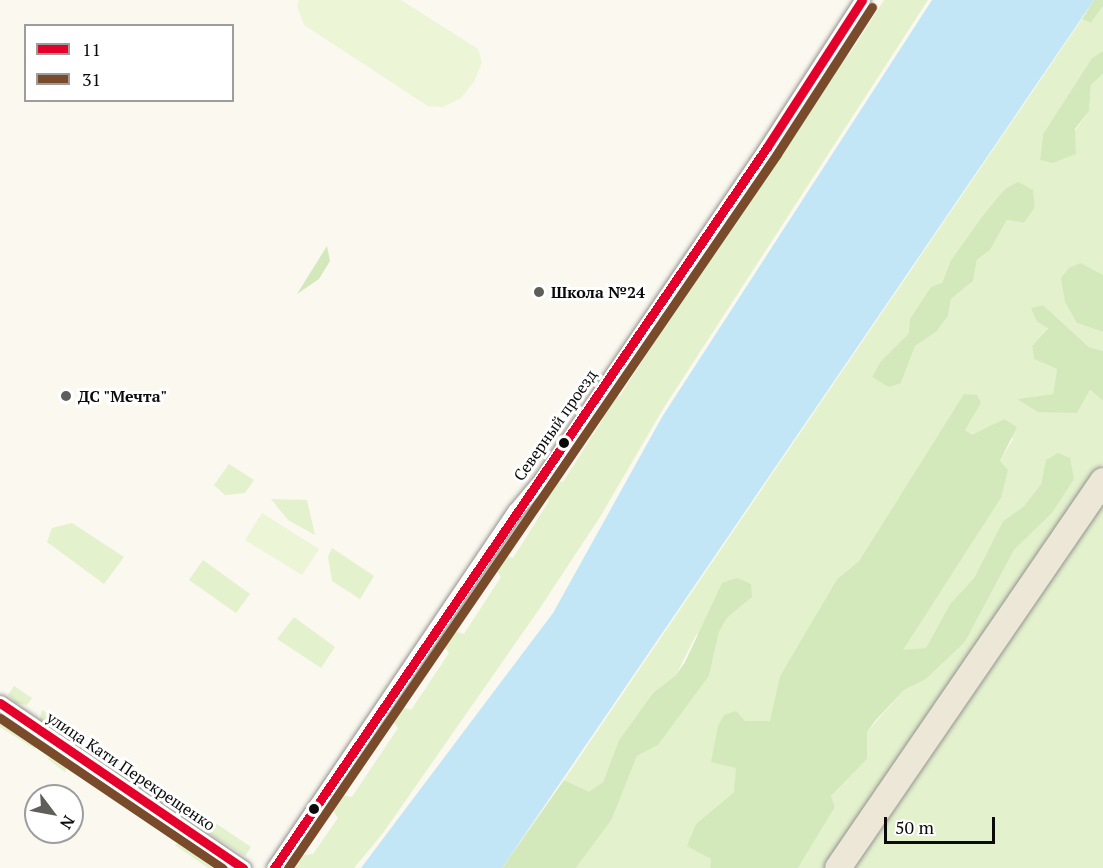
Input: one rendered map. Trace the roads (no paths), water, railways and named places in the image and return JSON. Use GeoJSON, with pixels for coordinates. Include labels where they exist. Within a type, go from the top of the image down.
{"type":"FeatureCollection","features":[{"type":"Feature","properties":{"kind":"main road"},"geometry":{"type":"LineString","coordinates":[[838,868],[1103,481]]}},
{"type":"Feature","properties":{"kind":"street","name":"Северный проезд"},"geometry":{"type":"LineString","coordinates":[[274,868],[515,511],[538,484],[761,157],[862,0]]}},
{"type":"Feature","properties":{"kind":"street","name":"улица Кати Перекрещенко"},"geometry":{"type":"LineString","coordinates":[[0,703],[243,868]]}},
{"type":"Feature","properties":{"kind":"water"},"geometry":{"type":"Polygon","coordinates":[[[932,0],[1094,0],[502,868],[361,868],[553,613],[662,417],[932,0]]]}},
{"type":"Feature","properties":{"kind":"place","name":"Школа №24"},"geometry":{"type":"Point","coordinates":[539,292]}},
{"type":"Feature","properties":{"kind":"place","name":"ДС \"Мечта\""},"geometry":{"type":"Point","coordinates":[66,396]}}]}
